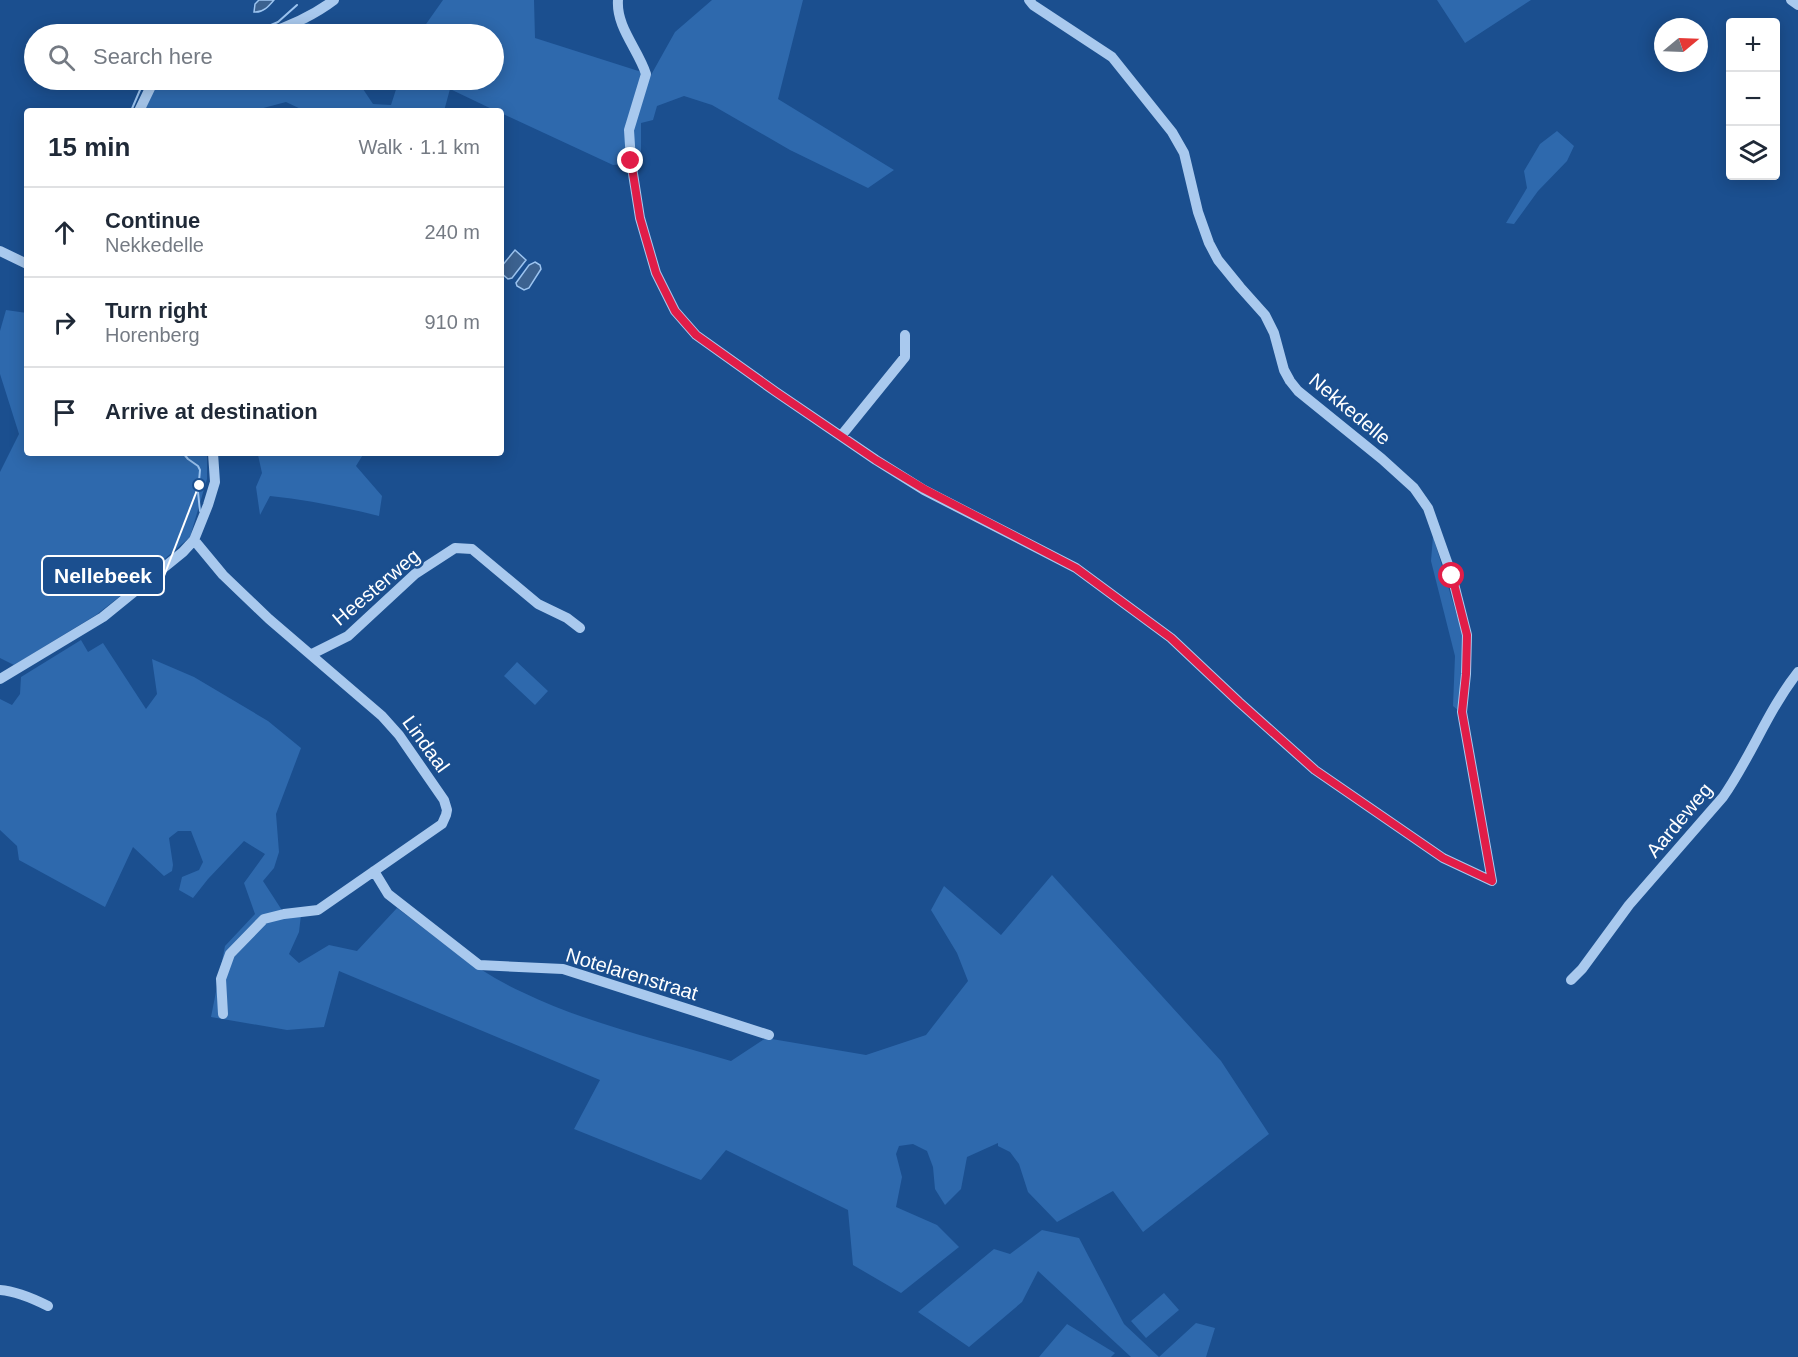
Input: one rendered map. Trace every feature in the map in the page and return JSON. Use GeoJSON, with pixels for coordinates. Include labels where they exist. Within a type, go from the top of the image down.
{"type":"FeatureCollection","features":[{"type":"Feature","properties":{"kind":"street"},"geometry":{"type":"LineString","coordinates":[[295,24],[320,11],[334,0]]}},
{"type":"Feature","properties":{"kind":"street"},"geometry":{"type":"LineString","coordinates":[[618,0],[617,11],[622,26],[646,74],[629,130],[631,161],[640,218],[656,273],[675,311],[696,335],[726,358],[841,436],[905,357],[905,335]]}},
{"type":"Feature","properties":{"kind":"street","name":"Nekkedelle"},"geometry":{"type":"LineString","coordinates":[[841,436],[924,489],[1076,568],[1171,638],[1315,770],[1443,858],[1492,881],[1462,712],[1467,635],[1452,576],[1428,508],[1406,481],[1298,391],[1290,381],[1284,370],[1274,333],[1265,315],[1218,260],[1209,243],[1198,212],[1184,153],[1172,132],[1112,57],[1033,5],[1029,0]]}},
{"type":"Feature","properties":{"kind":"street"},"geometry":{"type":"LineString","coordinates":[[1791,0],[1798,5]]}},
{"type":"Feature","properties":{"kind":"street"},"geometry":{"type":"LineString","coordinates":[[140,108],[149,90]]}},
{"type":"Feature","properties":{"kind":"street"},"geometry":{"type":"LineString","coordinates":[[0,252],[24,263]]}},
{"type":"Feature","properties":{"kind":"street"},"geometry":{"type":"LineString","coordinates":[[0,680],[103,617],[183,552],[194,540],[208,504],[214,482],[213,456]]}},
{"type":"Feature","properties":{"kind":"street","name":"Lindaal"},"geometry":{"type":"LineString","coordinates":[[194,540],[223,575],[269,619],[382,716],[412,753],[446,805],[446,815],[442,824],[318,910],[264,919],[230,954],[221,979],[223,1014]]}},
{"type":"Feature","properties":{"kind":"street","name":"Heesterweg"},"geometry":{"type":"LineString","coordinates":[[312,654],[348,636],[415,574],[455,548],[472,549],[538,604],[567,618],[580,628]]}},
{"type":"Feature","properties":{"kind":"street","name":"Aardeweg"},"geometry":{"type":"LineString","coordinates":[[1571,980],[1582,969],[1629,905],[1723,796],[1734,781],[1775,706],[1798,672]]}},
{"type":"Feature","properties":{"kind":"street","name":"Notelarenstraat"},"geometry":{"type":"LineString","coordinates":[[374,871],[388,894],[479,965],[563,969],[769,1035]]}},
{"type":"Feature","properties":{"kind":"street"},"geometry":{"type":"LineString","coordinates":[[0,1290],[36,1300],[48,1306]]}},
{"type":"Feature","properties":{"kind":"shaded area"},"geometry":{"type":"Polygon","coordinates":[[[259,0],[274,0],[263,10],[254,12],[255,4],[259,0]]]}},
{"type":"Feature","properties":{"kind":"shaded area"},"geometry":{"type":"Polygon","coordinates":[[[443,0],[534,0],[535,38],[651,75],[675,32],[712,0],[803,0],[778,99],[894,170],[868,188],[790,150],[712,105],[684,96],[657,106],[653,120],[641,123],[641,163],[613,165],[504,114],[504,108],[490,108],[452,90],[504,90],[504,24],[426,24],[443,0]]]}},
{"type":"Feature","properties":{"kind":"shaded area"},"geometry":{"type":"Polygon","coordinates":[[[1437,0],[1531,0],[1465,43],[1437,0]]]}},
{"type":"Feature","properties":{"kind":"shaded area"},"geometry":{"type":"Polygon","coordinates":[[[153,90],[364,90],[373,104],[391,105],[396,90],[450,90],[445,108],[299,108],[286,102],[263,108],[145,108],[153,90]]]}},
{"type":"Feature","properties":{"kind":"shaded area"},"geometry":{"type":"Polygon","coordinates":[[[1557,131],[1574,146],[1567,161],[1538,191],[1514,224],[1506,223],[1527,188],[1524,171],[1540,144],[1557,131]]]}},
{"type":"Feature","properties":{"kind":"shaded area"},"geometry":{"type":"Polygon","coordinates":[[[515,250],[526,260],[512,278],[508,279],[504,276],[504,263],[515,250]]]}},
{"type":"Feature","properties":{"kind":"shaded area"},"geometry":{"type":"Polygon","coordinates":[[[535,262],[540,265],[541,269],[529,288],[524,290],[516,283],[529,265],[535,262]]]}},
{"type":"Feature","properties":{"kind":"shaded area"},"geometry":{"type":"Polygon","coordinates":[[[6,310],[24,313],[24,456],[207,456],[207,479],[190,537],[96,615],[14,665],[0,658],[0,472],[19,434],[0,374],[0,331],[6,310]]]}},
{"type":"Feature","properties":{"kind":"shaded area"},"geometry":{"type":"Polygon","coordinates":[[[258,456],[362,456],[356,466],[382,496],[379,516],[325,504],[270,496],[260,515],[256,487],[262,473],[258,456]]]}},
{"type":"Feature","properties":{"kind":"shaded area"},"geometry":{"type":"Polygon","coordinates":[[[1433,536],[1463,636],[1459,711],[1453,706],[1455,656],[1431,561],[1433,536]]]}},
{"type":"Feature","properties":{"kind":"shaded area"},"geometry":{"type":"Polygon","coordinates":[[[81,640],[88,652],[103,643],[146,709],[157,694],[152,659],[194,677],[268,721],[301,748],[276,814],[279,852],[274,868],[263,881],[287,918],[301,915],[299,932],[289,954],[299,963],[329,945],[357,951],[397,908],[457,953],[505,984],[547,1003],[625,1031],[731,1061],[766,1038],[866,1055],[926,1035],[968,981],[957,953],[931,910],[944,886],[1001,935],[1052,875],[1221,1061],[1269,1134],[1143,1232],[1113,1191],[1057,1222],[1028,1192],[1019,1164],[1010,1152],[998,1146],[998,1143],[967,1157],[961,1189],[945,1205],[935,1189],[933,1167],[927,1151],[913,1144],[899,1146],[896,1154],[902,1177],[896,1207],[937,1225],[959,1247],[901,1293],[853,1265],[848,1210],[726,1150],[701,1180],[574,1129],[600,1080],[339,971],[324,1027],[287,1030],[211,1017],[225,946],[255,914],[244,883],[265,854],[244,841],[193,898],[179,890],[182,877],[199,870],[203,862],[191,831],[178,831],[169,838],[172,871],[164,876],[133,847],[105,907],[19,860],[17,846],[0,830],[0,699],[12,705],[20,694],[21,677],[81,640]]]}},
{"type":"Feature","properties":{"kind":"shaded area"},"geometry":{"type":"Polygon","coordinates":[[[517,662],[548,691],[535,705],[504,676],[517,662]]]}},
{"type":"Feature","properties":{"kind":"shaded area"},"geometry":{"type":"Polygon","coordinates":[[[1042,1230],[1079,1238],[1124,1324],[1159,1357],[1131,1357],[1038,1271],[1022,1302],[969,1347],[918,1312],[994,1249],[1010,1254],[1042,1230]]]}},
{"type":"Feature","properties":{"kind":"shaded area"},"geometry":{"type":"Polygon","coordinates":[[[1164,1293],[1179,1310],[1146,1338],[1131,1321],[1164,1293]]]}},
{"type":"Feature","properties":{"kind":"shaded area"},"geometry":{"type":"Polygon","coordinates":[[[1196,1323],[1215,1328],[1206,1357],[1159,1357],[1196,1323]]]}},
{"type":"Feature","properties":{"kind":"shaded area"},"geometry":{"type":"Polygon","coordinates":[[[1067,1324],[1115,1353],[1111,1357],[1039,1357],[1067,1324]]]}},
{"type":"Feature","properties":{"kind":"waterway"},"geometry":{"type":"LineString","coordinates":[[273,24],[297,5]]}},
{"type":"Feature","properties":{"kind":"waterway"},"geometry":{"type":"LineString","coordinates":[[132,108],[140,90]]}},
{"type":"Feature","properties":{"kind":"waterway"},"geometry":{"type":"LineString","coordinates":[[186,456],[200,470],[198,492],[200,511]]}},
{"type":"Feature","properties":{"kind":"place","name":"Nellebeek"},"geometry":{"type":"Point","coordinates":[199,485]}},
{"type":"Feature","properties":{"kind":"route"},"geometry":{"type":"LineString","coordinates":[[631,161],[640,218],[656,273],[675,311],[696,335],[876,460],[924,489],[1076,568],[1171,638],[1315,770],[1443,858],[1492,881],[1462,712],[1467,635],[1452,576]]}}]}
